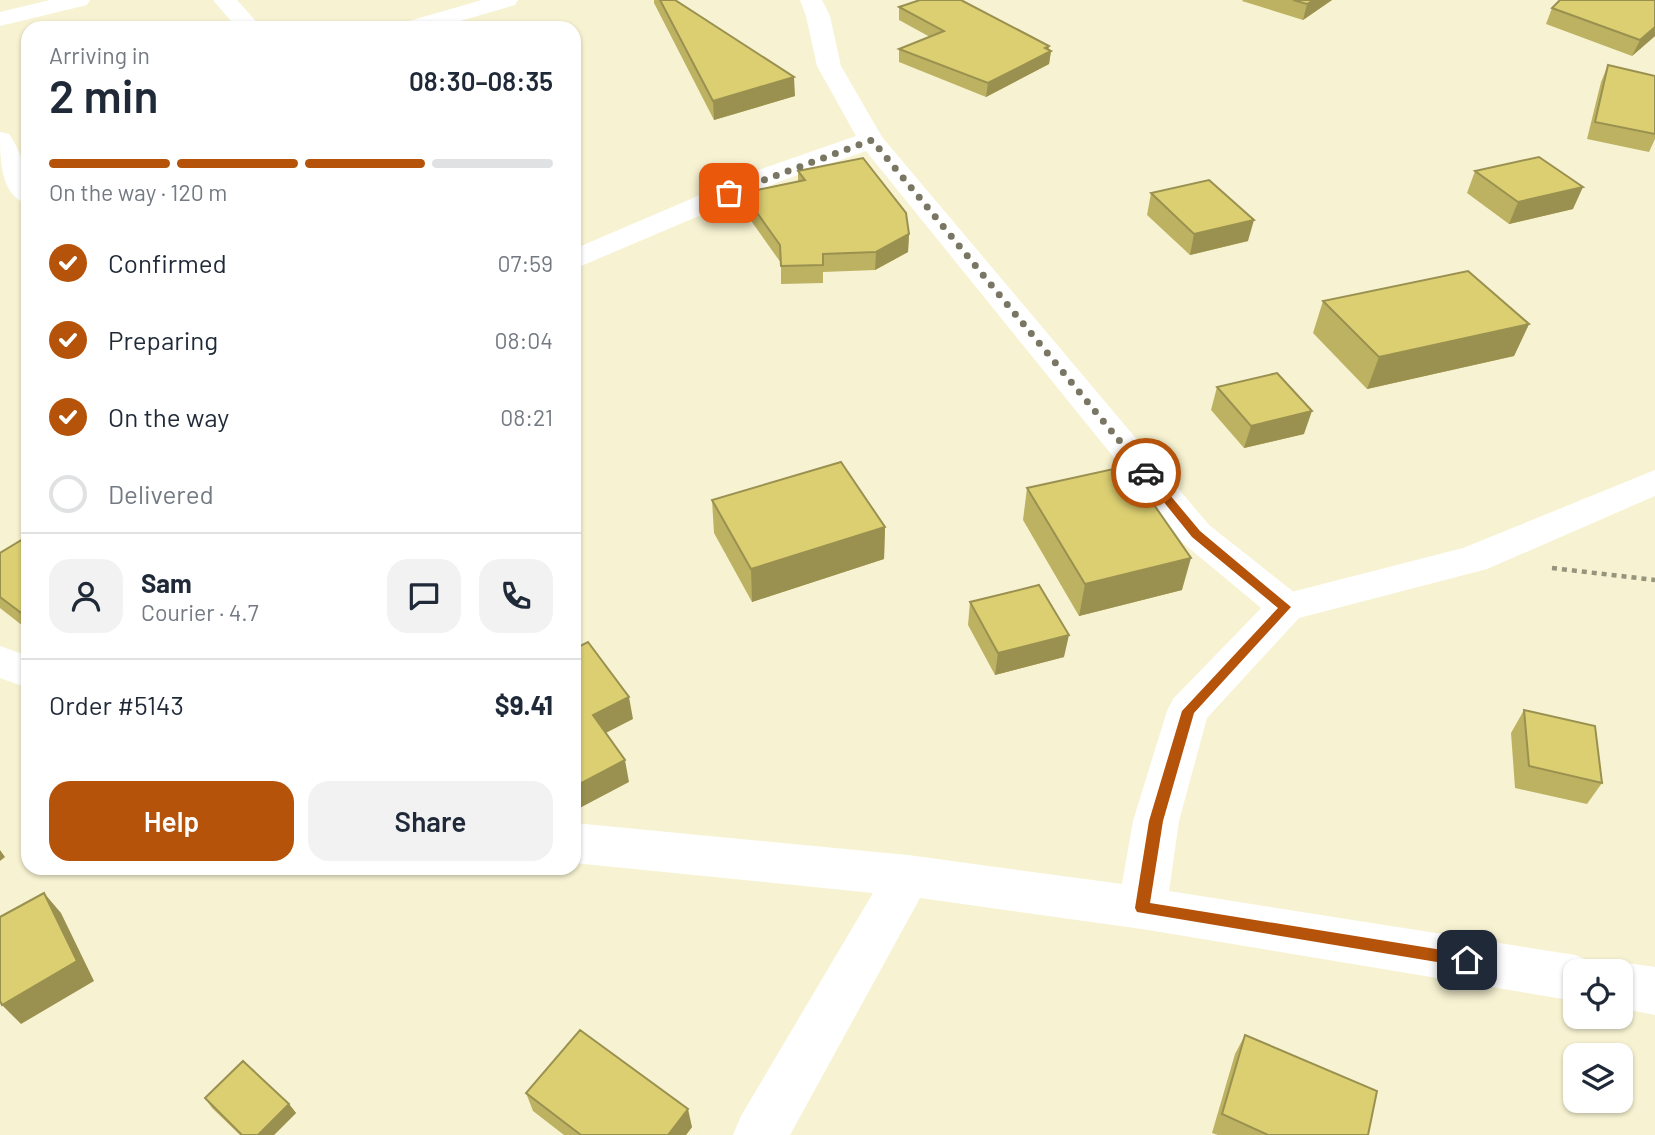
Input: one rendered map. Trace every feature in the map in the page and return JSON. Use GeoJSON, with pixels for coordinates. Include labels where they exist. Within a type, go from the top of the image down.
{"type":"FeatureCollection","features":[{"type":"Feature","properties":{"kind":"street"},"geometry":{"type":"LineString","coordinates":[[0,19],[79,0]]}},
{"type":"Feature","properties":{"kind":"street"},"geometry":{"type":"LineString","coordinates":[[224,0],[244,21]]}},
{"type":"Feature","properties":{"kind":"street"},"geometry":{"type":"LineString","coordinates":[[434,21],[507,0]]}},
{"type":"Feature","properties":{"kind":"street"},"geometry":{"type":"LineString","coordinates":[[811,0],[818,16],[829,66],[872,140],[1196,534],[1286,607]]}},
{"type":"Feature","properties":{"kind":"street"},"geometry":{"type":"LineString","coordinates":[[0,140],[21,180]]}},
{"type":"Feature","properties":{"kind":"street"},"geometry":{"type":"LineString","coordinates":[[581,257],[771,175],[872,140]]}},
{"type":"Feature","properties":{"kind":"street"},"geometry":{"type":"LineString","coordinates":[[1142,908],[1156,821],[1188,711],[1286,607],[1473,559],[1655,482]]}},
{"type":"Feature","properties":{"kind":"street"},"geometry":{"type":"LineString","coordinates":[[0,662],[21,670]]}},
{"type":"Feature","properties":{"kind":"street"},"geometry":{"type":"LineString","coordinates":[[581,844],[908,876],[1142,908],[1563,976]]}},
{"type":"Feature","properties":{"kind":"street"},"geometry":{"type":"LineString","coordinates":[[760,1135],[908,876]]}},
{"type":"Feature","properties":{"kind":"street"},"geometry":{"type":"LineString","coordinates":[[1633,988],[1655,992]]}},
{"type":"Feature","properties":{"kind":"path"},"geometry":{"type":"LineString","coordinates":[[1551,568],[1655,580]]}},
{"type":"Feature","properties":{"kind":"building"},"geometry":{"type":"Polygon","coordinates":[[[660,0],[675,0],[794,77],[713,101],[660,0]]]}},
{"type":"Feature","properties":{"kind":"building"},"geometry":{"type":"Polygon","coordinates":[[[920,0],[961,0],[1049,46],[1045,48],[1051,51],[988,83],[899,49],[944,31],[899,7],[920,0]]]}},
{"type":"Feature","properties":{"kind":"building"},"geometry":{"type":"Polygon","coordinates":[[[1293,0],[1314,0],[1307,4],[1293,0]]]}},
{"type":"Feature","properties":{"kind":"building"},"geometry":{"type":"Polygon","coordinates":[[[1560,0],[1655,0],[1655,27],[1640,40],[1552,8],[1560,0]]]}},
{"type":"Feature","properties":{"kind":"building"},"geometry":{"type":"Polygon","coordinates":[[[1608,65],[1655,76],[1655,134],[1595,122],[1608,65]]]}},
{"type":"Feature","properties":{"kind":"building"},"geometry":{"type":"Polygon","coordinates":[[[1539,157],[1583,187],[1518,202],[1475,171],[1539,157]]]}},
{"type":"Feature","properties":{"kind":"building"},"geometry":{"type":"Polygon","coordinates":[[[863,158],[906,213],[909,234],[876,252],[823,254],[823,265],[781,266],[780,245],[743,193],[805,180],[798,171],[863,158]]]}},
{"type":"Feature","properties":{"kind":"building"},"geometry":{"type":"Polygon","coordinates":[[[1209,180],[1254,220],[1194,234],[1151,193],[1209,180]]]}},
{"type":"Feature","properties":{"kind":"building"},"geometry":{"type":"Polygon","coordinates":[[[1468,271],[1529,324],[1379,357],[1323,301],[1468,271]]]}},
{"type":"Feature","properties":{"kind":"building"},"geometry":{"type":"Polygon","coordinates":[[[1277,373],[1312,411],[1251,426],[1217,387],[1277,373]]]}},
{"type":"Feature","properties":{"kind":"building"},"geometry":{"type":"Polygon","coordinates":[[[841,462],[885,527],[751,569],[712,500],[841,462]]]}},
{"type":"Feature","properties":{"kind":"building"},"geometry":{"type":"Polygon","coordinates":[[[1127,466],[1191,558],[1085,584],[1027,488],[1127,466]]]}},
{"type":"Feature","properties":{"kind":"building"},"geometry":{"type":"Polygon","coordinates":[[[21,540],[21,613],[0,597],[0,553],[21,540]]]}},
{"type":"Feature","properties":{"kind":"building"},"geometry":{"type":"Polygon","coordinates":[[[1039,585],[1069,635],[998,653],[970,602],[1039,585]]]}},
{"type":"Feature","properties":{"kind":"building"},"geometry":{"type":"Polygon","coordinates":[[[588,642],[629,697],[593,715],[625,760],[581,783],[581,646],[588,642]]]}},
{"type":"Feature","properties":{"kind":"building"},"geometry":{"type":"Polygon","coordinates":[[[1524,710],[1595,726],[1602,783],[1529,766],[1524,710]]]}},
{"type":"Feature","properties":{"kind":"building"},"geometry":{"type":"Polygon","coordinates":[[[44,893],[77,961],[2,1005],[0,917],[44,893]]]}},
{"type":"Feature","properties":{"kind":"building"},"geometry":{"type":"Polygon","coordinates":[[[580,1030],[688,1109],[668,1135],[581,1135],[526,1093],[580,1030]]]}},
{"type":"Feature","properties":{"kind":"building"},"geometry":{"type":"Polygon","coordinates":[[[1245,1035],[1377,1091],[1368,1135],[1268,1135],[1222,1114],[1245,1035]]]}},
{"type":"Feature","properties":{"kind":"building"},"geometry":{"type":"Polygon","coordinates":[[[243,1061],[289,1104],[258,1135],[242,1135],[205,1098],[243,1061]]]}},
{"type":"Feature","properties":{"kind":"way so far"},"geometry":{"type":"LineString","coordinates":[[729,193],[771,175],[872,140],[1146,473]]}},
{"type":"Feature","properties":{"kind":"route"},"geometry":{"type":"LineString","coordinates":[[1146,473],[1196,534],[1286,607],[1188,711],[1156,821],[1142,908],[1467,960]]}}]}
